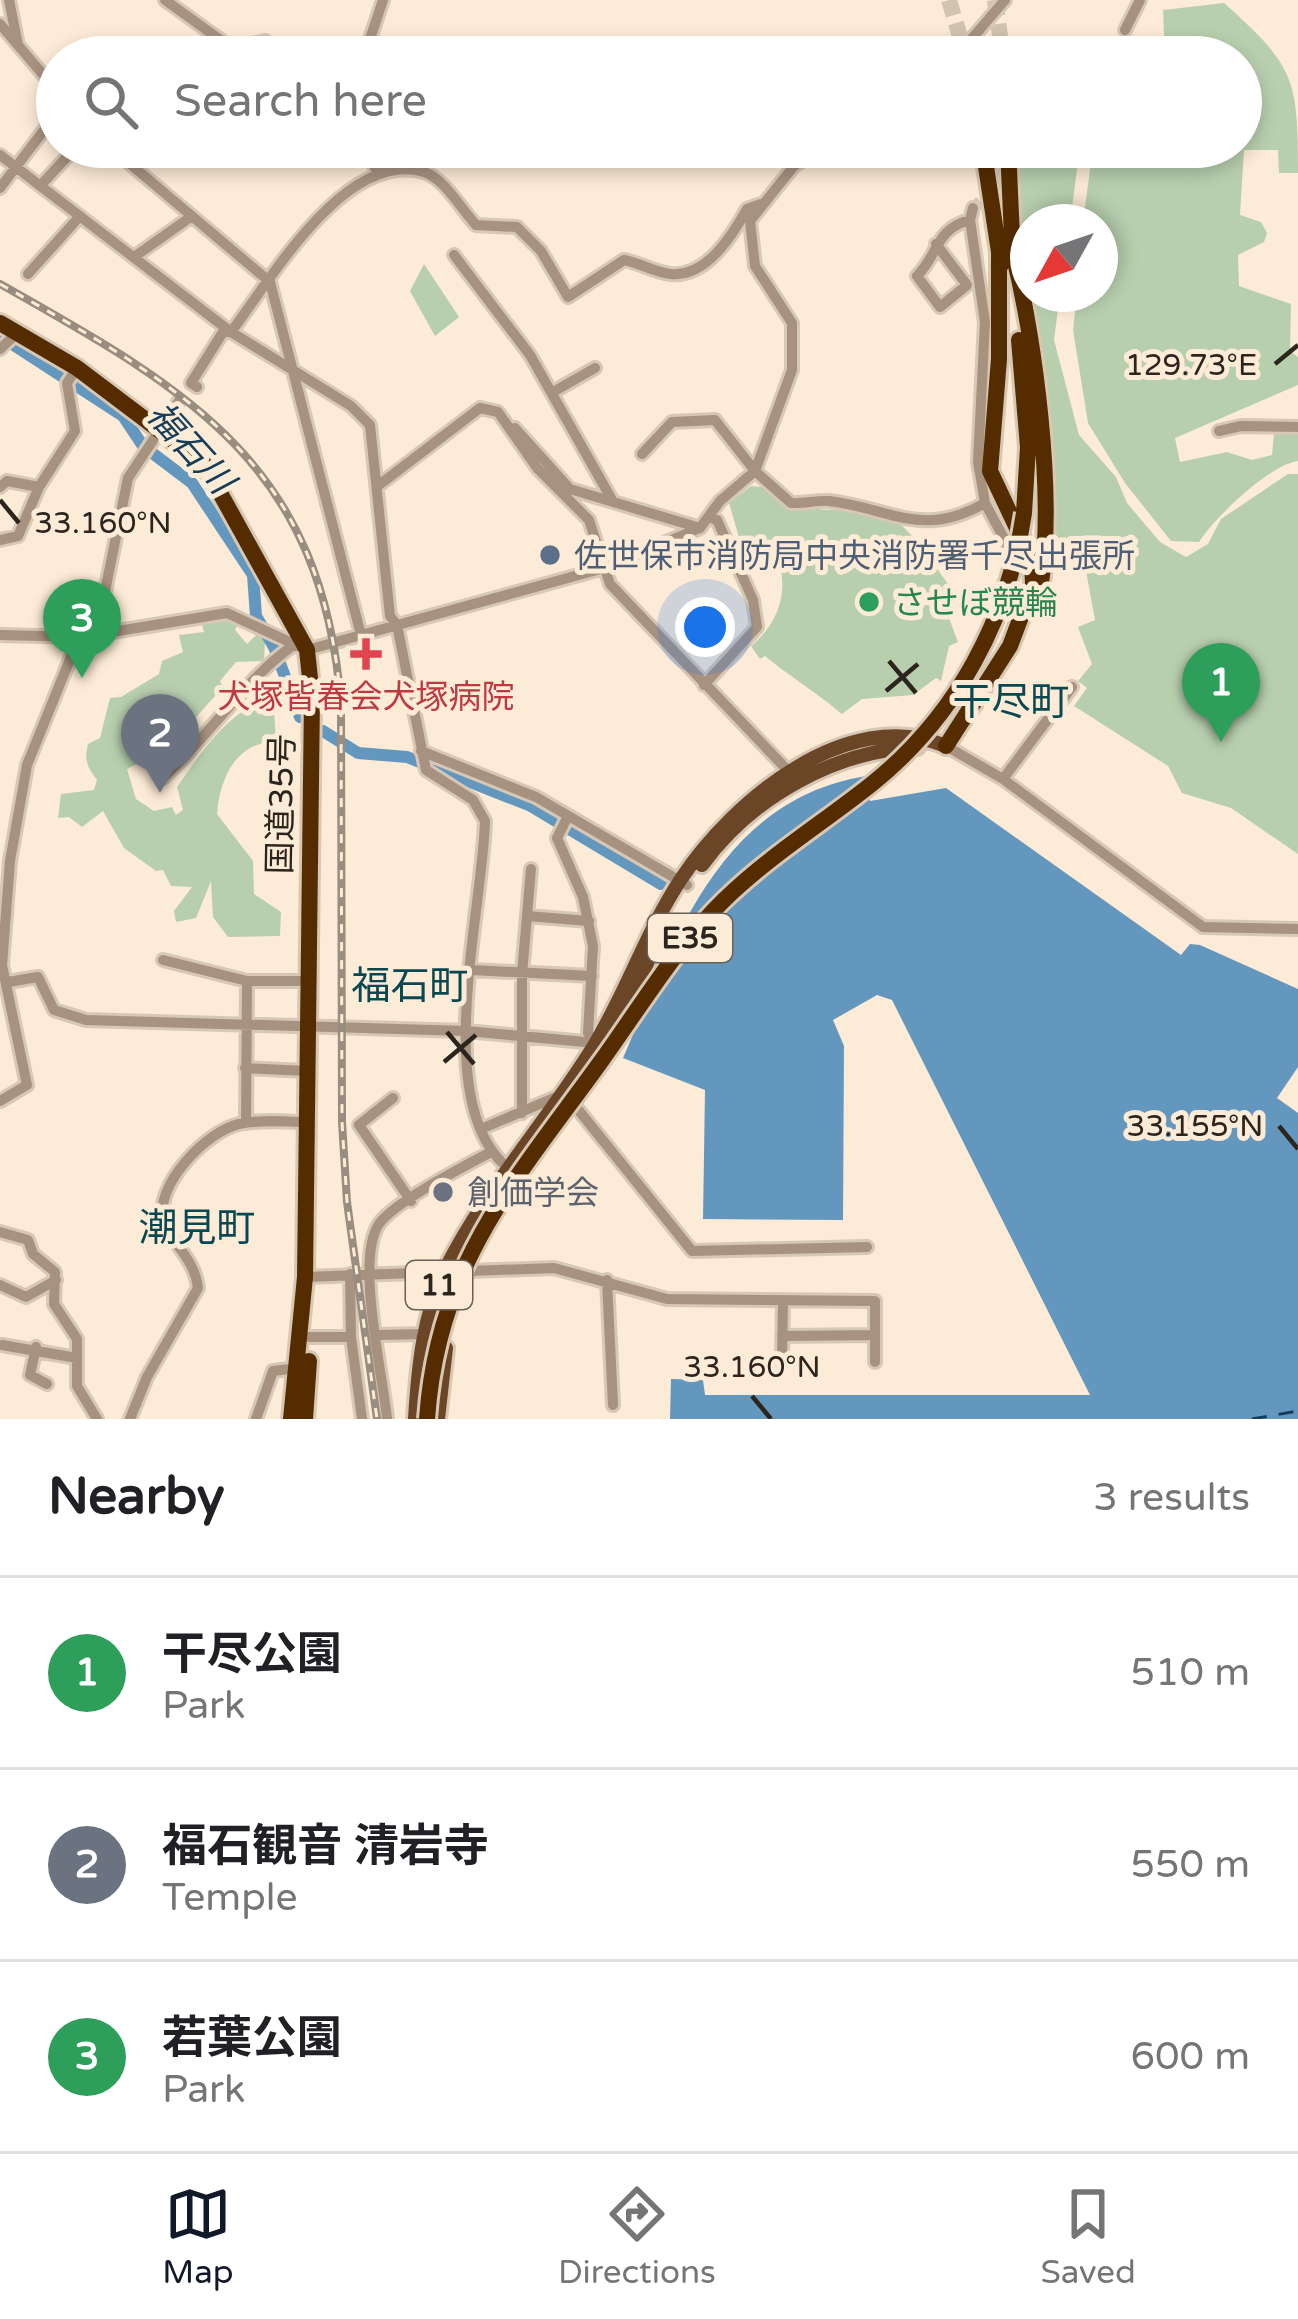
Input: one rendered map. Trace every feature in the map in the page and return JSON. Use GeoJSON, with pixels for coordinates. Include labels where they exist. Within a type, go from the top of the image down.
{"type":"FeatureCollection","features":[{"type":"Feature","properties":{"kind":"highway","name":"E35"},"geometry":{"type":"LineString","coordinates":[[428,1419],[433,1358],[452,1290],[501,1194],[721,903],[877,780],[950,702],[1005,596],[1024,513],[1028,434],[1006,254],[988,168]]}},
{"type":"Feature","properties":{"kind":"highway","name":"E35"},"geometry":{"type":"LineString","coordinates":[[1006,254],[1011,168]]}},
{"type":"Feature","properties":{"kind":"highway"},"geometry":{"type":"LineString","coordinates":[[946,746],[1010,646],[1033,585],[1032,560],[990,471],[1006,254]]}},
{"type":"Feature","properties":{"kind":"highway"},"geometry":{"type":"LineString","coordinates":[[946,746],[1019,652],[1036,617],[1046,551],[1037,395],[1006,254]]}},
{"type":"Feature","properties":{"kind":"highway","name":"国道35号"},"geometry":{"type":"LineString","coordinates":[[0,323],[9,342],[72,376],[204,464],[302,646],[308,1028],[305,1277],[298,1368],[305,1419]]}},
{"type":"Feature","properties":{"kind":"highway","name":"国道35号"},"geometry":{"type":"LineString","coordinates":[[305,1277],[309,1337],[305,1419]]}},
{"type":"Feature","properties":{"kind":"main road","name":"11"},"geometry":{"type":"LineString","coordinates":[[438,1419],[452,1318],[471,1268],[524,1179],[576,1107],[683,883],[795,778],[846,745],[912,735],[946,746]]}},
{"type":"Feature","properties":{"kind":"main road","name":"11"},"geometry":{"type":"LineString","coordinates":[[795,778],[865,752],[946,746]]}},
{"type":"Feature","properties":{"kind":"main road","name":"11"},"geometry":{"type":"LineString","coordinates":[[415,1419],[424,1334],[444,1270],[509,1169],[603,1046]]}},
{"type":"Feature","properties":{"kind":"street"},"geometry":{"type":"LineString","coordinates":[[9,0],[18,48]]}},
{"type":"Feature","properties":{"kind":"street"},"geometry":{"type":"LineString","coordinates":[[165,0],[215,36]]}},
{"type":"Feature","properties":{"kind":"street"},"geometry":{"type":"LineString","coordinates":[[371,36],[383,0]]}},
{"type":"Feature","properties":{"kind":"street"},"geometry":{"type":"LineString","coordinates":[[974,36],[1005,0]]}},
{"type":"Feature","properties":{"kind":"street"},"geometry":{"type":"LineString","coordinates":[[1125,30],[1141,0]]}},
{"type":"Feature","properties":{"kind":"street"},"geometry":{"type":"LineString","coordinates":[[0,24],[36,68]]}},
{"type":"Feature","properties":{"kind":"street"},"geometry":{"type":"LineString","coordinates":[[0,188],[36,140]]}},
{"type":"Feature","properties":{"kind":"street"},"geometry":{"type":"LineString","coordinates":[[0,154],[231,332],[365,418],[373,434],[390,616],[397,625],[426,770],[473,800],[485,821],[466,1031],[468,1077],[489,1153],[524,1179]]}},
{"type":"Feature","properties":{"kind":"street"},"geometry":{"type":"LineString","coordinates":[[41,185],[57,168]]}},
{"type":"Feature","properties":{"kind":"street"},"geometry":{"type":"LineString","coordinates":[[135,168],[270,282],[361,634]]}},
{"type":"Feature","properties":{"kind":"street"},"geometry":{"type":"LineString","coordinates":[[375,168],[378,174]]}},
{"type":"Feature","properties":{"kind":"street"},"geometry":{"type":"LineString","coordinates":[[704,522],[755,471],[786,394],[794,343],[788,313],[755,266],[750,221],[792,168]]}},
{"type":"Feature","properties":{"kind":"street"},"geometry":{"type":"LineString","coordinates":[[231,332],[324,210],[378,174],[422,172],[437,179],[476,225],[517,227],[541,251],[568,296],[624,260],[674,275],[697,268],[735,230],[746,209],[762,204]]}},
{"type":"Feature","properties":{"kind":"street"},"geometry":{"type":"LineString","coordinates":[[912,735],[961,674],[1007,571],[1006,544],[985,503],[978,462],[985,322],[971,214],[946,228],[936,244],[917,276],[940,307],[967,285],[936,244]]}},
{"type":"Feature","properties":{"kind":"street"},"geometry":{"type":"LineString","coordinates":[[28,274],[80,216]]}},
{"type":"Feature","properties":{"kind":"street"},"geometry":{"type":"LineString","coordinates":[[134,257],[192,217]]}},
{"type":"Feature","properties":{"kind":"street"},"geometry":{"type":"LineString","coordinates":[[454,256],[553,392],[611,498]]}},
{"type":"Feature","properties":{"kind":"street"},"geometry":{"type":"LineString","coordinates":[[196,387],[191,383],[203,358],[223,332],[231,332]]}},
{"type":"Feature","properties":{"kind":"street"},"geometry":{"type":"LineString","coordinates":[[553,392],[595,368]]}},
{"type":"Feature","properties":{"kind":"street"},"geometry":{"type":"LineString","coordinates":[[0,540],[18,536],[39,487],[75,431],[72,376]]}},
{"type":"Feature","properties":{"kind":"street"},"geometry":{"type":"LineString","coordinates":[[0,1101],[27,1085],[2,965],[10,861],[27,765],[86,620],[104,596],[128,478],[147,456],[178,401]]}},
{"type":"Feature","properties":{"kind":"street"},"geometry":{"type":"LineString","coordinates":[[379,485],[480,408],[505,419],[570,489],[704,522]]}},
{"type":"Feature","properties":{"kind":"street"},"geometry":{"type":"LineString","coordinates":[[505,419],[537,468],[589,520],[610,584],[795,778]]}},
{"type":"Feature","properties":{"kind":"street"},"geometry":{"type":"LineString","coordinates":[[642,454],[672,422],[715,419],[755,471],[791,503],[833,502],[911,520],[951,521],[985,503]]}},
{"type":"Feature","properties":{"kind":"street"},"geometry":{"type":"LineString","coordinates":[[1219,431],[1298,427]]}},
{"type":"Feature","properties":{"kind":"street"},"geometry":{"type":"LineString","coordinates":[[0,487],[7,481],[39,487]]}},
{"type":"Feature","properties":{"kind":"street"},"geometry":{"type":"LineString","coordinates":[[164,778],[205,740],[277,654],[604,568],[717,520],[731,542],[757,627],[704,685]]}},
{"type":"Feature","properties":{"kind":"street"},"geometry":{"type":"LineString","coordinates":[[0,621],[4,634],[82,637],[227,613],[302,646]]}},
{"type":"Feature","properties":{"kind":"street"},"geometry":{"type":"LineString","coordinates":[[1004,779],[1072,687]]}},
{"type":"Feature","properties":{"kind":"street"},"geometry":{"type":"LineString","coordinates":[[946,746],[1004,779],[1203,927],[1298,929]]}},
{"type":"Feature","properties":{"kind":"street"},"geometry":{"type":"LineString","coordinates":[[422,751],[683,883]]}},
{"type":"Feature","properties":{"kind":"street"},"geometry":{"type":"LineString","coordinates":[[565,823],[557,838],[589,921],[588,1033],[603,1046]]}},
{"type":"Feature","properties":{"kind":"street"},"geometry":{"type":"LineString","coordinates":[[521,1113],[522,974],[531,868]]}},
{"type":"Feature","properties":{"kind":"street"},"geometry":{"type":"LineString","coordinates":[[527,916],[589,921]]}},
{"type":"Feature","properties":{"kind":"street"},"geometry":{"type":"LineString","coordinates":[[163,960],[247,981],[308,981]]}},
{"type":"Feature","properties":{"kind":"street"},"geometry":{"type":"LineString","coordinates":[[472,970],[592,976]]}},
{"type":"Feature","properties":{"kind":"street"},"geometry":{"type":"LineString","coordinates":[[8,982],[38,976],[54,1010],[86,1020],[245,1029],[466,1031],[603,1046]]}},
{"type":"Feature","properties":{"kind":"street"},"geometry":{"type":"LineString","coordinates":[[246,1123],[247,981]]}},
{"type":"Feature","properties":{"kind":"street"},"geometry":{"type":"LineString","coordinates":[[245,1068],[306,1071]]}},
{"type":"Feature","properties":{"kind":"street"},"geometry":{"type":"LineString","coordinates":[[481,1130],[564,1093]]}},
{"type":"Feature","properties":{"kind":"street"},"geometry":{"type":"LineString","coordinates":[[393,1098],[359,1127],[410,1201]]}},
{"type":"Feature","properties":{"kind":"street"},"geometry":{"type":"LineString","coordinates":[[576,1107],[692,1251],[867,1247]]}},
{"type":"Feature","properties":{"kind":"street"},"geometry":{"type":"LineString","coordinates":[[130,1419],[166,1338],[198,1288],[193,1266],[164,1220],[164,1189],[232,1126],[306,1122]]}},
{"type":"Feature","properties":{"kind":"street"},"geometry":{"type":"LineString","coordinates":[[387,1419],[369,1274],[379,1224],[489,1153]]}},
{"type":"Feature","properties":{"kind":"street"},"geometry":{"type":"LineString","coordinates":[[0,1232],[28,1240],[33,1254],[55,1272],[54,1304],[77,1339],[77,1386],[97,1419]]}},
{"type":"Feature","properties":{"kind":"street"},"geometry":{"type":"LineString","coordinates":[[305,1277],[554,1268],[667,1299],[874,1301],[875,1362]]}},
{"type":"Feature","properties":{"kind":"street"},"geometry":{"type":"LineString","coordinates":[[350,1274],[351,1337],[362,1419]]}},
{"type":"Feature","properties":{"kind":"street"},"geometry":{"type":"LineString","coordinates":[[0,1285],[26,1297],[56,1280]]}},
{"type":"Feature","properties":{"kind":"street"},"geometry":{"type":"LineString","coordinates":[[607,1280],[613,1405]]}},
{"type":"Feature","properties":{"kind":"street"},"geometry":{"type":"LineString","coordinates":[[782,1363],[783,1300]]}},
{"type":"Feature","properties":{"kind":"street"},"geometry":{"type":"LineString","coordinates":[[378,1335],[424,1334]]}},
{"type":"Feature","properties":{"kind":"street"},"geometry":{"type":"LineString","coordinates":[[782,1336],[875,1335]]}},
{"type":"Feature","properties":{"kind":"street"},"geometry":{"type":"LineString","coordinates":[[309,1337],[351,1337]]}},
{"type":"Feature","properties":{"kind":"street"},"geometry":{"type":"LineString","coordinates":[[2,1345],[36,1347],[77,1358]]}},
{"type":"Feature","properties":{"kind":"street"},"geometry":{"type":"LineString","coordinates":[[36,1347],[30,1375],[47,1384]]}},
{"type":"Feature","properties":{"kind":"street"},"geometry":{"type":"LineString","coordinates":[[256,1419],[273,1371],[298,1368]]}},
{"type":"Feature","properties":{"kind":"green space"},"geometry":{"type":"Polygon","coordinates":[[[1224,3],[1259,36],[1164,36],[1163,10],[1224,3]]]}},
{"type":"Feature","properties":{"kind":"green space"},"geometry":{"type":"Polygon","coordinates":[[[1262,39],[1288,76],[1296,116],[1298,173],[1279,173],[1278,150],[1262,150],[1262,39]]]}},
{"type":"Feature","properties":{"kind":"green space"},"geometry":{"type":"Polygon","coordinates":[[[1016,168],[1077,168],[1072,204],[1018,204],[1016,168]]]}},
{"type":"Feature","properties":{"kind":"green space"},"geometry":{"type":"Polygon","coordinates":[[[1090,168],[1243,168],[1240,215],[1261,222],[1267,233],[1264,242],[1238,255],[1239,286],[1291,304],[1290,351],[1298,357],[1298,385],[1175,438],[1180,462],[1227,452],[1252,460],[1272,455],[1274,433],[1298,434],[1298,461],[1273,472],[1244,494],[1199,542],[1171,541],[1125,483],[1088,423],[1073,330],[1075,312],[1118,312],[1118,204],[1085,204],[1090,168]]]}},
{"type":"Feature","properties":{"kind":"green space"},"geometry":{"type":"Polygon","coordinates":[[[424,264],[459,317],[435,336],[410,291],[424,264]]]}},
{"type":"Feature","properties":{"kind":"green space"},"geometry":{"type":"Polygon","coordinates":[[[1032,312],[1058,312],[1054,340],[1079,435],[1116,477],[1127,503],[1160,542],[1186,557],[1208,544],[1221,519],[1288,474],[1298,474],[1298,854],[1231,808],[1182,793],[1168,766],[1074,706],[1087,688],[1078,681],[1092,664],[1078,627],[1095,620],[1082,549],[1055,540],[1046,409],[1032,312]]]}},
{"type":"Feature","properties":{"kind":"green space","name":"させぼ競輪"},"geometry":{"type":"Polygon","coordinates":[[[751,486],[805,508],[894,520],[910,534],[959,599],[947,613],[958,642],[949,646],[941,681],[936,678],[913,695],[862,699],[842,714],[765,656],[760,659],[751,646],[776,614],[782,577],[775,549],[745,558],[729,503],[751,486]]]}},
{"type":"Feature","properties":{"kind":"green space"},"geometry":{"type":"Polygon","coordinates":[[[227,615],[238,623],[235,630],[247,644],[257,634],[265,639],[264,661],[236,662],[220,681],[223,687],[182,733],[174,756],[163,762],[154,755],[127,769],[136,799],[154,811],[172,807],[176,815],[183,810],[177,787],[213,739],[259,701],[274,709],[276,741],[250,748],[233,764],[217,814],[253,861],[254,894],[281,912],[280,936],[228,937],[213,917],[211,881],[196,918],[176,922],[174,911],[192,887],[171,886],[163,870],[156,871],[124,848],[103,811],[82,827],[69,817],[58,818],[61,794],[94,790],[97,780],[87,763],[88,744],[100,738],[110,698],[121,697],[159,674],[162,661],[183,652],[179,635],[204,632],[201,621],[227,615]]]}},
{"type":"Feature","properties":{"kind":"water"},"geometry":{"type":"Polygon","coordinates":[[[866,776],[870,801],[946,788],[1181,955],[1190,944],[1200,945],[1298,989],[1298,1067],[1277,1098],[1298,1113],[1298,1419],[670,1419],[671,1379],[703,1380],[705,1395],[1090,1395],[892,1000],[877,995],[833,1020],[844,1046],[843,1220],[703,1219],[705,1090],[623,1058],[684,923],[739,844],[774,813],[816,790],[866,776]]]}},
{"type":"Feature","properties":{"kind":"waterway","name":"福石川"},"geometry":{"type":"LineString","coordinates":[[0,336],[123,416],[143,446],[192,483],[253,575],[256,616],[274,647],[300,717]]}},
{"type":"Feature","properties":{"kind":"waterway","name":"福石川"},"geometry":{"type":"LineString","coordinates":[[323,731],[358,753],[407,757],[531,806],[661,884]]}},
{"type":"Feature","properties":{"kind":"ferry route"},"geometry":{"type":"LineString","coordinates":[[1252,1419],[1298,1411]]}},
{"type":"Feature","properties":{"kind":"tunnel"},"geometry":{"type":"LineString","coordinates":[[949,0],[960,36]]}},
{"type":"Feature","properties":{"kind":"tunnel"},"geometry":{"type":"LineString","coordinates":[[995,0],[1000,36]]}},
{"type":"Feature","properties":{"kind":"tunnel"},"geometry":{"type":"LineString","coordinates":[[973,208],[1007,171]]}},
{"type":"Feature","properties":{"kind":"railway"},"geometry":{"type":"LineString","coordinates":[[0,284],[131,361],[235,444],[275,494],[306,552],[329,621],[341,704],[342,1122],[347,1202],[377,1419]]}},
{"type":"Feature","properties":{"kind":"place","name":"佐世保市消防局中央消防署千尽出張所"},"geometry":{"type":"Point","coordinates":[550,555]}},
{"type":"Feature","properties":{"kind":"place","name":"させぼ競輪"},"geometry":{"type":"Point","coordinates":[869,602]}},
{"type":"Feature","properties":{"kind":"place","name":"犬塚皆春会犬塚病院"},"geometry":{"type":"Point","coordinates":[366,654]}},
{"type":"Feature","properties":{"kind":"place","name":"若葉公園"},"geometry":{"type":"Point","coordinates":[82,678]}},
{"type":"Feature","properties":{"kind":"place","name":"干尽公園"},"geometry":{"type":"Point","coordinates":[1221,742]}},
{"type":"Feature","properties":{"kind":"place","name":"福石観音 清岩寺"},"geometry":{"type":"Point","coordinates":[160,793]}},
{"type":"Feature","properties":{"kind":"place","name":"創価学会"},"geometry":{"type":"Point","coordinates":[443,1192]}},
{"type":"Feature","properties":{"kind":"district","name":"干尽町"},"geometry":{"type":"Point","coordinates":[1011,701]}},
{"type":"Feature","properties":{"kind":"district","name":"福石町"},"geometry":{"type":"Point","coordinates":[410,985]}},
{"type":"Feature","properties":{"kind":"district","name":"潮見町"},"geometry":{"type":"Point","coordinates":[197,1227]}}]}
